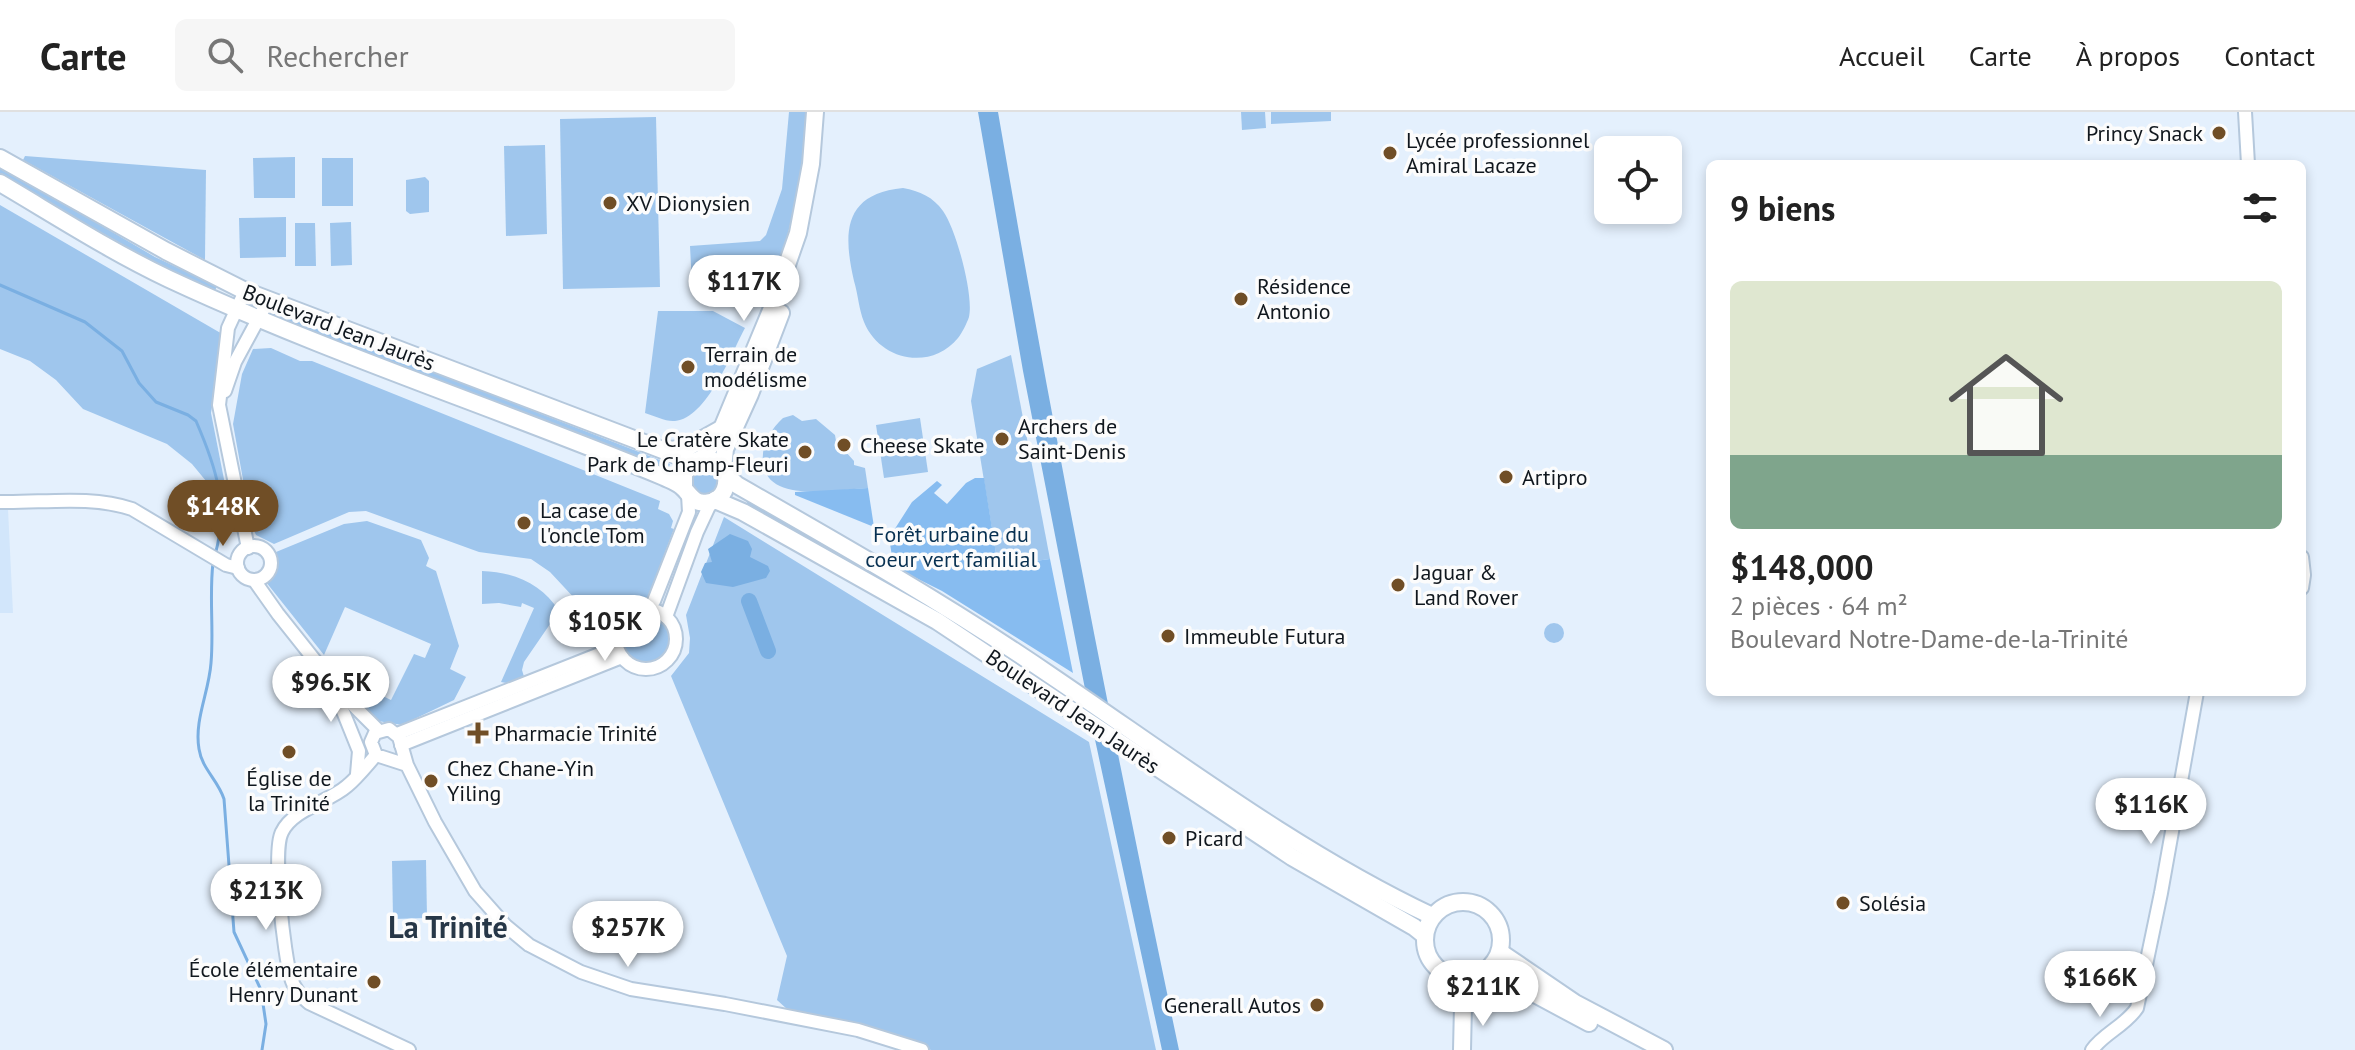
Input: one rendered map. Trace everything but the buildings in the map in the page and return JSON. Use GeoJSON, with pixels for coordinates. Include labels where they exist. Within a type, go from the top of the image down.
{"type":"FeatureCollection","features":[{"type":"Feature","properties":{"kind":"main road"},"geometry":{"type":"LineString","coordinates":[[686,491],[684,473],[698,460],[723,426],[772,308],[798,233],[811,164],[815,112]]}},
{"type":"Feature","properties":{"kind":"main road","name":"Boulevard Jean Jaurès"},"geometry":{"type":"LineString","coordinates":[[0,158],[166,251],[268,301],[660,451],[714,461],[737,485],[942,603],[1309,849],[1432,916]]}},
{"type":"Feature","properties":{"kind":"main road","name":"Boulevard Jean Jaurès"},"geometry":{"type":"LineString","coordinates":[[0,183],[112,250],[235,309],[659,475],[700,502],[713,501],[743,512],[937,621],[1292,857],[1424,935]]}},
{"type":"Feature","properties":{"kind":"main road"},"geometry":{"type":"LineString","coordinates":[[713,501],[725,490],[725,449],[783,307],[798,249],[798,233]]}},
{"type":"Feature","properties":{"kind":"main road"},"geometry":{"type":"LineString","coordinates":[[660,451],[685,449],[723,426]]}},
{"type":"Feature","properties":{"kind":"main road"},"geometry":{"type":"LineString","coordinates":[[1456,902],[1470,902],[1492,915],[1499,926],[1501,939],[1500,952],[1488,969],[1461,978],[1437,969],[1429,959],[1424,935],[1432,916],[1456,902]]}},
{"type":"Feature","properties":{"kind":"main road"},"geometry":{"type":"LineString","coordinates":[[1500,952],[1617,1033]]}},
{"type":"Feature","properties":{"kind":"main road"},"geometry":{"type":"LineString","coordinates":[[1488,969],[1656,1049]]}},
{"type":"Feature","properties":{"kind":"main road"},"geometry":{"type":"LineString","coordinates":[[1461,978],[1462,1050]]}},
{"type":"Feature","properties":{"kind":"street"},"geometry":{"type":"LineString","coordinates":[[2245,112],[2248,160]]}},
{"type":"Feature","properties":{"kind":"street"},"geometry":{"type":"LineString","coordinates":[[245,291],[228,328],[219,405],[248,548]]}},
{"type":"Feature","properties":{"kind":"street"},"geometry":{"type":"LineString","coordinates":[[219,405],[235,362],[268,301]]}},
{"type":"Feature","properties":{"kind":"street"},"geometry":{"type":"LineString","coordinates":[[648,610],[687,520],[686,491]]}},
{"type":"Feature","properties":{"kind":"street"},"geometry":{"type":"LineString","coordinates":[[0,502],[102,501],[121,505],[214,558],[238,568],[244,577],[254,580],[340,692],[379,731]]}},
{"type":"Feature","properties":{"kind":"street"},"geometry":{"type":"LineString","coordinates":[[666,617],[697,532],[713,501]]}},
{"type":"Feature","properties":{"kind":"street"},"geometry":{"type":"LineString","coordinates":[[238,568],[238,558],[248,548],[259,548],[270,559],[267,573],[254,580]]}},
{"type":"Feature","properties":{"kind":"street"},"geometry":{"type":"LineString","coordinates":[[648,610],[666,617],[676,634],[676,644],[666,662],[658,667],[638,668],[619,652],[616,633],[622,623],[638,611],[648,610]]}},
{"type":"Feature","properties":{"kind":"street"},"geometry":{"type":"LineString","coordinates":[[409,1050],[309,1003],[297,991],[290,978],[281,904],[278,847],[282,831],[298,817],[349,785],[377,751],[619,652]]}},
{"type":"Feature","properties":{"kind":"street"},"geometry":{"type":"LineString","coordinates":[[325,673],[356,738],[357,774]]}},
{"type":"Feature","properties":{"kind":"street"},"geometry":{"type":"LineString","coordinates":[[340,692],[359,730],[377,751],[407,765]]}},
{"type":"Feature","properties":{"kind":"street"},"geometry":{"type":"LineString","coordinates":[[2092,1050],[2129,1021],[2137,1008],[2196,696]]}},
{"type":"Feature","properties":{"kind":"street"},"geometry":{"type":"LineString","coordinates":[[379,731],[389,729],[400,743],[407,765],[435,822],[475,891],[506,926],[529,945],[562,964],[631,989],[858,1030],[922,1050]]}},
{"type":"Feature","properties":{"kind":"street"},"geometry":{"type":"LineString","coordinates":[[377,751],[379,731]]}},
{"type":"Feature","properties":{"kind":"shaded area"},"geometry":{"type":"Polygon","coordinates":[[[789,112],[806,112],[798,192],[782,258],[774,270],[755,286],[734,291],[696,290],[692,285],[690,246],[760,241],[766,235],[782,189],[789,112]]]}},
{"type":"Feature","properties":{"kind":"shaded area"},"geometry":{"type":"Polygon","coordinates":[[[978,112],[998,112],[1084,582],[1179,1050],[1162,1050],[1094,735],[1023,371],[978,112]]]}},
{"type":"Feature","properties":{"kind":"shaded area"},"geometry":{"type":"Polygon","coordinates":[[[1241,112],[1265,112],[1266,128],[1242,130],[1241,112]]]}},
{"type":"Feature","properties":{"kind":"shaded area"},"geometry":{"type":"Polygon","coordinates":[[[1271,112],[1331,112],[1331,121],[1271,124],[1271,112]]]}},
{"type":"Feature","properties":{"kind":"shaded area","name":"XV Dionysien"},"geometry":{"type":"Polygon","coordinates":[[[656,117],[660,287],[563,289],[560,119],[656,117]]]}},
{"type":"Feature","properties":{"kind":"shaded area"},"geometry":{"type":"Polygon","coordinates":[[[545,145],[547,234],[506,236],[504,146],[545,145]]]}},
{"type":"Feature","properties":{"kind":"shaded area"},"geometry":{"type":"Polygon","coordinates":[[[25,156],[206,170],[205,260],[23,160],[25,156]]]}},
{"type":"Feature","properties":{"kind":"shaded area"},"geometry":{"type":"Polygon","coordinates":[[[295,157],[295,198],[254,198],[253,158],[295,157]]]}},
{"type":"Feature","properties":{"kind":"shaded area"},"geometry":{"type":"Polygon","coordinates":[[[322,158],[353,158],[353,206],[322,206],[322,158]]]}},
{"type":"Feature","properties":{"kind":"shaded area"},"geometry":{"type":"Polygon","coordinates":[[[0,166],[155,257],[217,286],[213,295],[0,176],[0,166]]]}},
{"type":"Feature","properties":{"kind":"shaded area"},"geometry":{"type":"Polygon","coordinates":[[[425,177],[429,181],[429,212],[410,214],[406,211],[406,180],[425,177]]]}},
{"type":"Feature","properties":{"kind":"shaded area"},"geometry":{"type":"Polygon","coordinates":[[[903,188],[926,195],[943,211],[958,247],[969,294],[969,317],[958,338],[947,348],[921,358],[894,353],[872,335],[864,322],[850,263],[849,232],[858,207],[868,198],[903,188]]]}},
{"type":"Feature","properties":{"kind":"shaded area"},"geometry":{"type":"Polygon","coordinates":[[[0,205],[224,335],[211,413],[230,510],[192,464],[167,444],[83,409],[56,380],[30,361],[0,349],[0,205]]]}},
{"type":"Feature","properties":{"kind":"shaded area"},"geometry":{"type":"Polygon","coordinates":[[[286,217],[286,257],[240,258],[239,218],[286,217]]]}},
{"type":"Feature","properties":{"kind":"shaded area"},"geometry":{"type":"Polygon","coordinates":[[[351,222],[352,265],[331,266],[330,223],[351,222]]]}},
{"type":"Feature","properties":{"kind":"shaded area"},"geometry":{"type":"Polygon","coordinates":[[[295,223],[315,223],[316,266],[295,266],[295,223]]]}},
{"type":"Feature","properties":{"kind":"shaded area"},"geometry":{"type":"Polygon","coordinates":[[[269,308],[670,464],[668,470],[267,314],[269,308]]]}},
{"type":"Feature","properties":{"kind":"shaded area","name":"Terrain de modélisme"},"geometry":{"type":"Polygon","coordinates":[[[658,311],[713,311],[745,328],[708,397],[687,417],[675,421],[645,413],[658,311]]]}},
{"type":"Feature","properties":{"kind":"shaded area"},"geometry":{"type":"Polygon","coordinates":[[[271,348],[300,361],[312,361],[660,501],[658,509],[669,514],[673,521],[671,528],[674,529],[648,597],[625,603],[606,618],[577,601],[550,572],[531,559],[479,552],[366,511],[349,512],[274,544],[256,535],[251,524],[233,424],[242,374],[253,349],[271,348]]]}},
{"type":"Feature","properties":{"kind":"shaded area","name":"Archers de Saint-Denis"},"geometry":{"type":"Polygon","coordinates":[[[1011,355],[1050,559],[998,566],[971,401],[977,369],[1011,355]]]}},
{"type":"Feature","properties":{"kind":"shaded area","name":"Le Cratère Skate Park de Champ-Fleuri"},"geometry":{"type":"Polygon","coordinates":[[[793,415],[802,421],[816,419],[835,435],[854,465],[865,468],[868,488],[806,492],[777,484],[767,476],[763,462],[765,444],[779,422],[793,415]]]}},
{"type":"Feature","properties":{"kind":"shaded area"},"geometry":{"type":"Polygon","coordinates":[[[920,418],[928,472],[884,478],[876,425],[920,418]]]}},
{"type":"Feature","properties":{"kind":"shaded area"},"geometry":{"type":"Polygon","coordinates":[[[705,468],[714,472],[718,481],[714,490],[705,494],[696,490],[692,481],[696,472],[705,468]]]}},
{"type":"Feature","properties":{"kind":"shaded area"},"geometry":{"type":"Polygon","coordinates":[[[749,499],[912,593],[1424,917],[1421,923],[745,506],[749,499]]]}},
{"type":"Feature","properties":{"kind":"shaded area"},"geometry":{"type":"Polygon","coordinates":[[[0,509],[8,509],[13,613],[0,613],[0,509]]]}},
{"type":"Feature","properties":{"kind":"shaded area"},"geometry":{"type":"Polygon","coordinates":[[[724,517],[1089,742],[1156,1050],[931,1050],[870,1029],[788,1010],[777,1000],[787,956],[671,676],[689,653],[686,615],[724,517]]]}},
{"type":"Feature","properties":{"kind":"shaded area"},"geometry":{"type":"Polygon","coordinates":[[[367,521],[421,540],[429,558],[426,566],[436,571],[459,646],[450,669],[466,677],[454,700],[402,725],[372,720],[354,697],[358,690],[366,688],[391,700],[414,654],[425,658],[431,644],[345,607],[324,655],[266,582],[274,568],[276,552],[344,524],[367,521]]]}},
{"type":"Feature","properties":{"kind":"shaded area"},"geometry":{"type":"Polygon","coordinates":[[[730,534],[748,541],[752,549],[750,557],[768,566],[770,571],[766,578],[733,587],[706,583],[701,572],[705,563],[712,562],[708,549],[730,534]]]}},
{"type":"Feature","properties":{"kind":"shaded area"},"geometry":{"type":"Polygon","coordinates":[[[482,571],[526,581],[544,594],[559,611],[524,662],[522,670],[525,680],[512,684],[501,682],[534,608],[522,603],[521,607],[482,604],[482,571]]]}},
{"type":"Feature","properties":{"kind":"shaded area"},"geometry":{"type":"Polygon","coordinates":[[[646,616],[655,617],[663,623],[669,631],[669,649],[663,657],[655,663],[646,664],[637,663],[629,657],[623,649],[622,640],[623,631],[629,623],[637,617],[646,616]]]}},
{"type":"Feature","properties":{"kind":"shaded area"},"geometry":{"type":"Polygon","coordinates":[[[1554,623],[1561,626],[1564,633],[1561,640],[1554,643],[1547,640],[1544,633],[1547,626],[1554,623]]]}},
{"type":"Feature","properties":{"kind":"shaded area"},"geometry":{"type":"Polygon","coordinates":[[[426,860],[427,918],[393,919],[392,861],[426,860]]]}},
{"type":"Feature","properties":{"kind":"green space","name":"Forêt urbaine du coeur vert familial"},"geometry":{"type":"Polygon","coordinates":[[[975,478],[984,478],[998,566],[1050,559],[1073,673],[942,591],[904,572],[900,555],[892,556],[889,538],[912,502],[937,481],[942,485],[934,493],[947,504],[966,483],[975,478]]]}},
{"type":"Feature","properties":{"kind":"green space"},"geometry":{"type":"Polygon","coordinates":[[[868,488],[874,527],[795,495],[795,492],[868,488]]]}},
{"type":"Feature","properties":{"kind":"waterway"},"geometry":{"type":"LineString","coordinates":[[0,285],[85,322],[122,351],[139,383],[156,402],[196,421],[218,487],[221,520],[215,555]]}},
{"type":"Feature","properties":{"kind":"waterway"},"geometry":{"type":"LineString","coordinates":[[213,563],[211,663],[198,727],[199,749],[203,763],[224,799],[234,932],[261,990],[266,1024],[262,1050]]}},
{"type":"Feature","properties":{"kind":"waterway"},"geometry":{"type":"LineString","coordinates":[[749,601],[768,651]]}},
{"type":"Feature","properties":{"kind":"place","name":"Princy Snack"},"geometry":{"type":"Point","coordinates":[2219,133]}},
{"type":"Feature","properties":{"kind":"place","name":"Lycée professionnel Amiral Lacaze"},"geometry":{"type":"Point","coordinates":[1390,153]}},
{"type":"Feature","properties":{"kind":"place","name":"XV Dionysien"},"geometry":{"type":"Point","coordinates":[610,203]}},
{"type":"Feature","properties":{"kind":"place","name":"Résidence Antonio"},"geometry":{"type":"Point","coordinates":[1241,299]}},
{"type":"Feature","properties":{"kind":"place","name":"Terrain de modélisme"},"geometry":{"type":"Point","coordinates":[688,367]}},
{"type":"Feature","properties":{"kind":"place","name":"Archers de Saint-Denis"},"geometry":{"type":"Point","coordinates":[1002,439]}},
{"type":"Feature","properties":{"kind":"place","name":"Cheese Skate"},"geometry":{"type":"Point","coordinates":[844,445]}},
{"type":"Feature","properties":{"kind":"place","name":"Le Cratère Skate Park de Champ-Fleuri"},"geometry":{"type":"Point","coordinates":[805,452]}},
{"type":"Feature","properties":{"kind":"place","name":"Artipro"},"geometry":{"type":"Point","coordinates":[1506,477]}},
{"type":"Feature","properties":{"kind":"place","name":"La case de l'oncle Tom"},"geometry":{"type":"Point","coordinates":[524,523]}},
{"type":"Feature","properties":{"kind":"place","name":"Jaguar & Land Rover"},"geometry":{"type":"Point","coordinates":[1398,585]}},
{"type":"Feature","properties":{"kind":"place","name":"Immeuble Futura"},"geometry":{"type":"Point","coordinates":[1168,636]}},
{"type":"Feature","properties":{"kind":"place","name":"Pharmacie Trinité"},"geometry":{"type":"Point","coordinates":[478,733]}},
{"type":"Feature","properties":{"kind":"place","name":"Église de la Trinité"},"geometry":{"type":"Point","coordinates":[289,752]}},
{"type":"Feature","properties":{"kind":"place","name":"Chez Chane-Yin Yiling"},"geometry":{"type":"Point","coordinates":[431,781]}},
{"type":"Feature","properties":{"kind":"place","name":"Picard"},"geometry":{"type":"Point","coordinates":[1169,838]}},
{"type":"Feature","properties":{"kind":"place","name":"Solésia"},"geometry":{"type":"Point","coordinates":[1843,903]}},
{"type":"Feature","properties":{"kind":"place","name":"École élémentaire Henry Dunant"},"geometry":{"type":"Point","coordinates":[374,982]}},
{"type":"Feature","properties":{"kind":"place","name":"Generall Autos"},"geometry":{"type":"Point","coordinates":[1317,1005]}},
{"type":"Feature","properties":{"kind":"district","name":"La Trinité"},"geometry":{"type":"Point","coordinates":[448,926]}}]}
